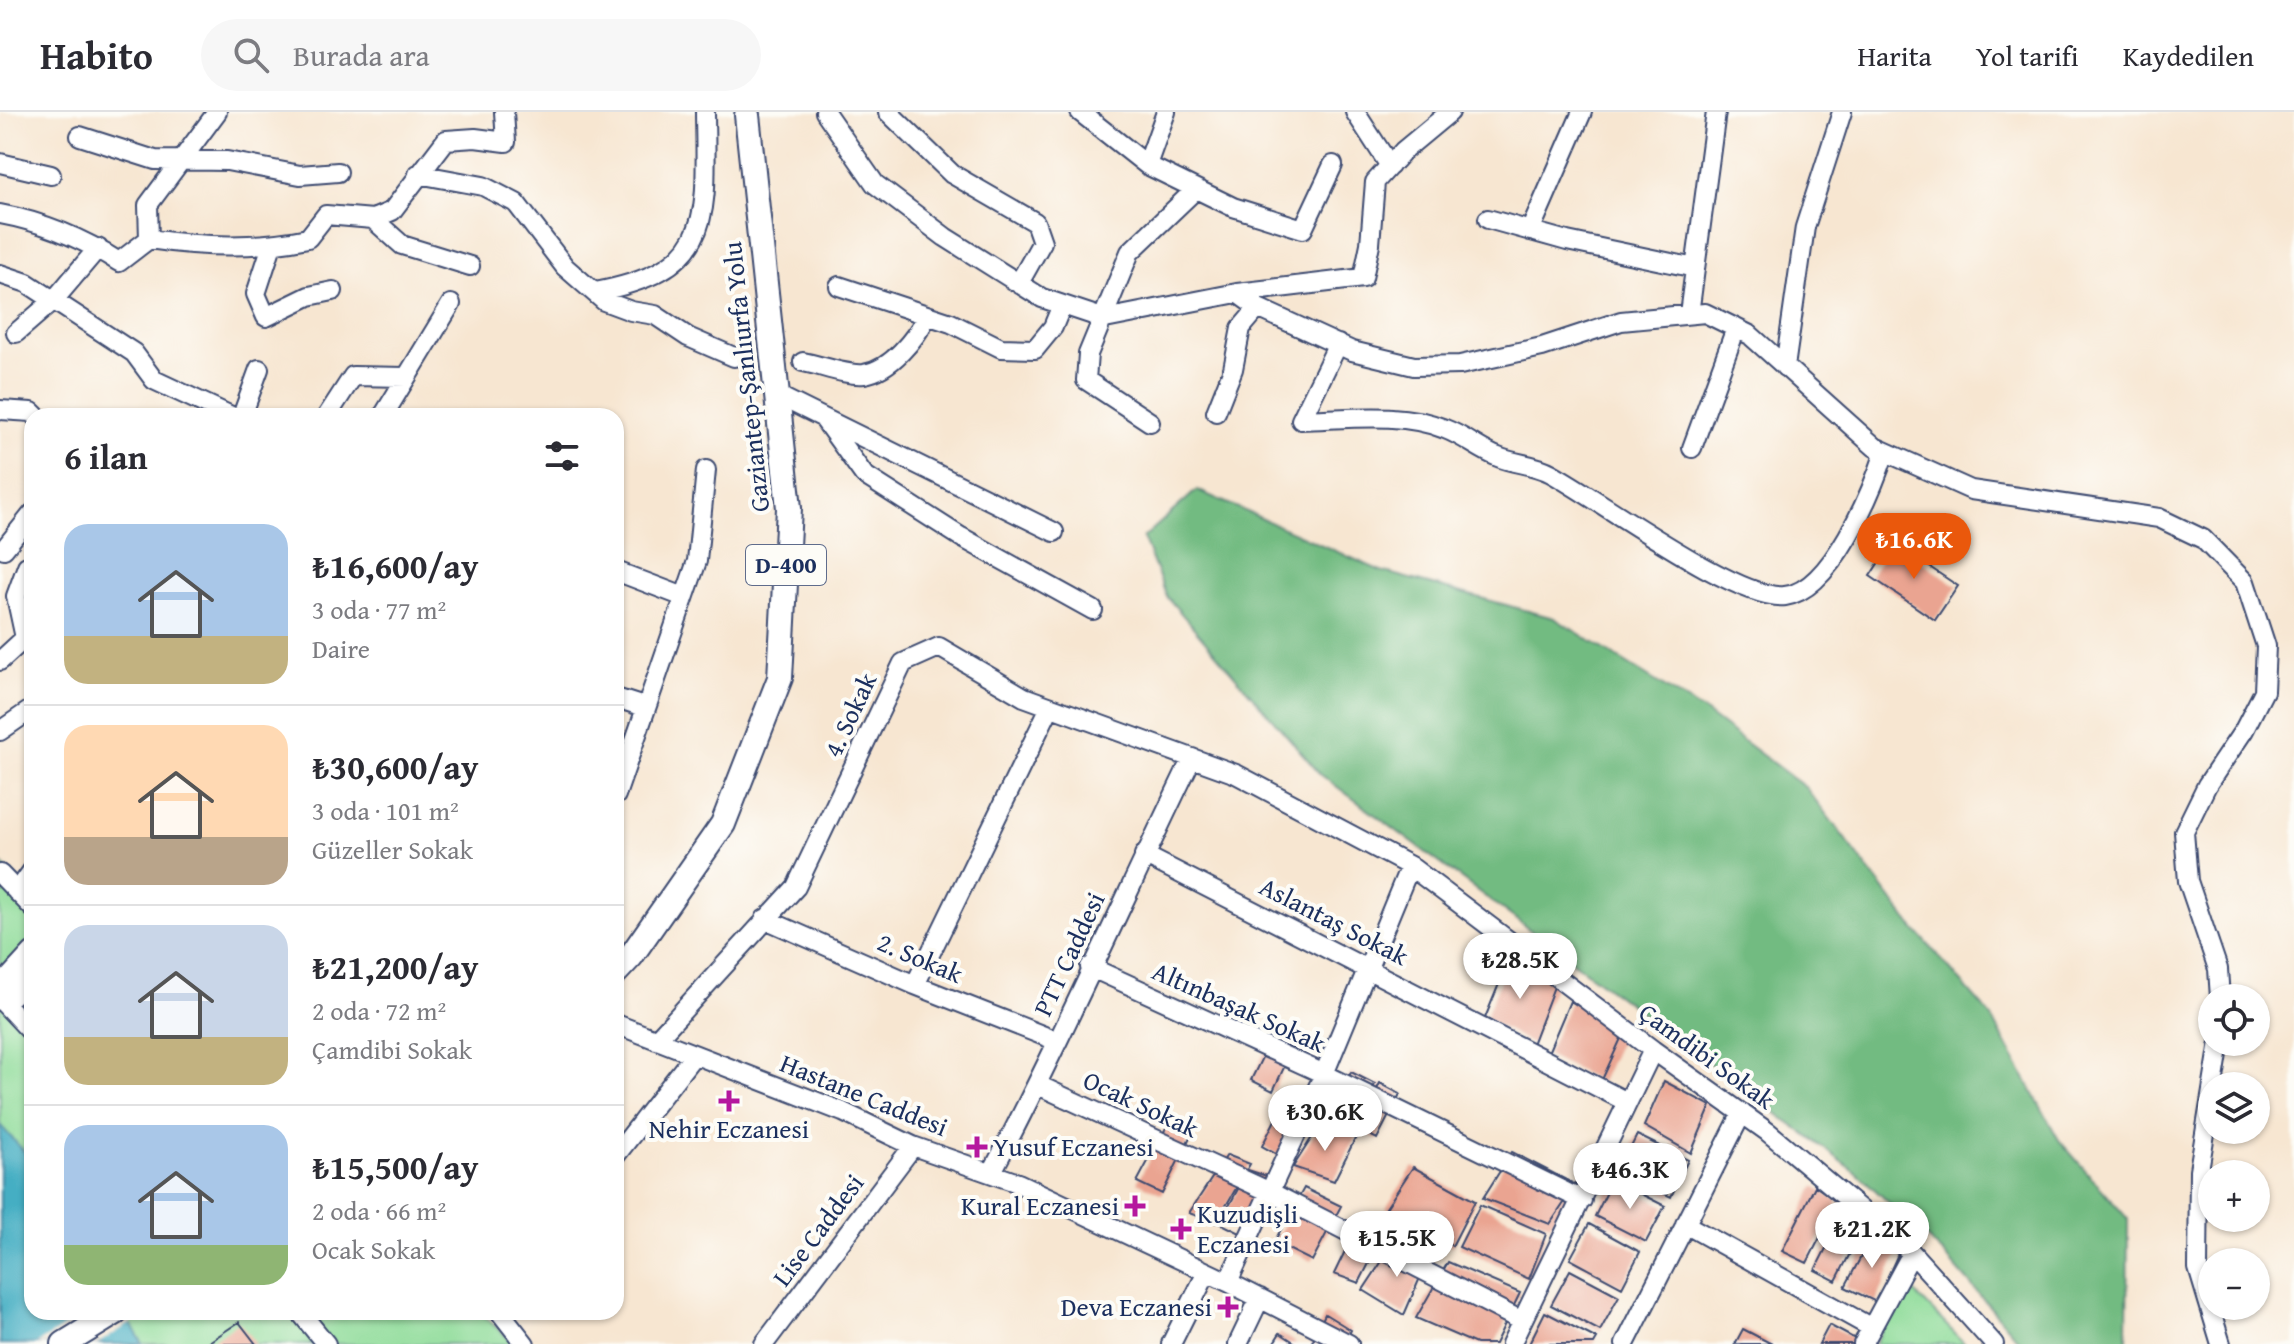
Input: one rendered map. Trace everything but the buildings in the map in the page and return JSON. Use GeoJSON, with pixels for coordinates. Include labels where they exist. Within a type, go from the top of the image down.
{"type":"FeatureCollection","features":[{"type":"Feature","properties":{"kind":"main road","name":"Gaziantep-Şanlıurfa Yolu"},"geometry":{"type":"LineString","coordinates":[[624,963],[723,824],[780,678],[789,508],[747,115]]}},
{"type":"Feature","properties":{"kind":"main road"},"geometry":{"type":"LineString","coordinates":[[64,1344],[103,1320]]}},
{"type":"Feature","properties":{"kind":"street"},"geometry":{"type":"LineString","coordinates":[[149,239],[148,205],[217,112]]}},
{"type":"Feature","properties":{"kind":"street"},"geometry":{"type":"LineString","coordinates":[[0,214],[38,221],[98,248],[119,262],[149,239],[181,244],[272,245],[308,238],[326,215],[373,219],[392,211],[446,140],[475,138],[506,142],[504,112]]}},
{"type":"Feature","properties":{"kind":"street"},"geometry":{"type":"LineString","coordinates":[[595,292],[655,275],[687,250],[701,228],[707,201],[705,112]]}},
{"type":"Feature","properties":{"kind":"street"},"geometry":{"type":"LineString","coordinates":[[825,112],[875,184],[945,237],[1042,298],[1105,319],[1237,293],[1363,278],[1370,244],[1375,182],[1450,112]]}},
{"type":"Feature","properties":{"kind":"street"},"geometry":{"type":"LineString","coordinates":[[888,112],[952,174],[1035,222],[1042,242],[1019,283]]}},
{"type":"Feature","properties":{"kind":"street"},"geometry":{"type":"LineString","coordinates":[[1080,112],[1147,165],[1233,207],[1303,229],[1333,165]]}},
{"type":"Feature","properties":{"kind":"street"},"geometry":{"type":"LineString","coordinates":[[1147,165],[1166,112]]}},
{"type":"Feature","properties":{"kind":"street"},"geometry":{"type":"LineString","coordinates":[[1355,112],[1390,166]]}},
{"type":"Feature","properties":{"kind":"street"},"geometry":{"type":"LineString","coordinates":[[1530,231],[1582,112]]}},
{"type":"Feature","properties":{"kind":"street"},"geometry":{"type":"LineString","coordinates":[[1689,314],[1716,112]]}},
{"type":"Feature","properties":{"kind":"street"},"geometry":{"type":"LineString","coordinates":[[1785,367],[1805,227],[1842,112]]}},
{"type":"Feature","properties":{"kind":"street"},"geometry":{"type":"LineString","coordinates":[[80,136],[155,160],[227,161],[300,175],[338,172]]}},
{"type":"Feature","properties":{"kind":"street"},"geometry":{"type":"LineString","coordinates":[[0,163],[51,175]]}},
{"type":"Feature","properties":{"kind":"street"},"geometry":{"type":"LineString","coordinates":[[418,174],[483,186],[516,203],[565,267],[604,301],[631,311],[655,315],[688,337],[734,357]]}},
{"type":"Feature","properties":{"kind":"street"},"geometry":{"type":"LineString","coordinates":[[1150,422],[1086,380],[1088,354],[1130,252],[1196,189]]}},
{"type":"Feature","properties":{"kind":"street"},"geometry":{"type":"LineString","coordinates":[[373,219],[402,245],[470,266]]}},
{"type":"Feature","properties":{"kind":"street"},"geometry":{"type":"LineString","coordinates":[[1488,219],[1695,268]]}},
{"type":"Feature","properties":{"kind":"street"},"geometry":{"type":"LineString","coordinates":[[272,245],[256,294],[266,317],[309,296],[333,291]]}},
{"type":"Feature","properties":{"kind":"street"},"geometry":{"type":"LineString","coordinates":[[16,333],[54,300],[98,248]]}},
{"type":"Feature","properties":{"kind":"street"},"geometry":{"type":"LineString","coordinates":[[0,274],[27,283],[134,353],[154,380],[214,408]]}},
{"type":"Feature","properties":{"kind":"street"},"geometry":{"type":"LineString","coordinates":[[839,286],[951,323],[1001,348],[1035,349],[1053,327],[1062,305]]}},
{"type":"Feature","properties":{"kind":"street"},"geometry":{"type":"LineString","coordinates":[[1237,293],[1258,308],[1338,344],[1414,366],[1460,365],[1542,347],[1621,321],[1705,313],[1750,335],[1875,447],[1885,452],[1971,490],[2159,518],[2203,539],[2245,582],[2266,646],[2264,691],[2244,730],[2207,785],[2184,832],[2188,881],[2218,969],[2219,984]]}},
{"type":"Feature","properties":{"kind":"street"},"geometry":{"type":"LineString","coordinates":[[388,408],[451,304]]}},
{"type":"Feature","properties":{"kind":"street"},"geometry":{"type":"LineString","coordinates":[[1216,412],[1233,369],[1241,328],[1258,308]]}},
{"type":"Feature","properties":{"kind":"street"},"geometry":{"type":"LineString","coordinates":[[803,362],[864,374],[889,362],[917,336],[927,316]]}},
{"type":"Feature","properties":{"kind":"street"},"geometry":{"type":"LineString","coordinates":[[1692,448],[1736,328]]}},
{"type":"Feature","properties":{"kind":"street"},"geometry":{"type":"LineString","coordinates":[[1338,344],[1301,420],[1414,420],[1445,429],[1499,458],[1547,471],[1714,572],[1758,593],[1785,596],[1808,586],[1834,557],[1871,495],[1885,452]]}},
{"type":"Feature","properties":{"kind":"street"},"geometry":{"type":"LineString","coordinates":[[245,408],[259,369]]}},
{"type":"Feature","properties":{"kind":"street"},"geometry":{"type":"LineString","coordinates":[[332,408],[353,376],[406,377]]}},
{"type":"Feature","properties":{"kind":"street"},"geometry":{"type":"LineString","coordinates":[[777,395],[1054,532]]}},
{"type":"Feature","properties":{"kind":"street"},"geometry":{"type":"LineString","coordinates":[[0,410],[24,412]]}},
{"type":"Feature","properties":{"kind":"street"},"geometry":{"type":"LineString","coordinates":[[823,418],[864,475],[961,537],[1093,610]]}},
{"type":"Feature","properties":{"kind":"street"},"geometry":{"type":"LineString","coordinates":[[624,770],[697,561],[706,470]]}},
{"type":"Feature","properties":{"kind":"street"},"geometry":{"type":"LineString","coordinates":[[24,523],[2,548],[24,563]]}},
{"type":"Feature","properties":{"kind":"street"},"geometry":{"type":"LineString","coordinates":[[624,574],[684,597]]}},
{"type":"Feature","properties":{"kind":"street"},"geometry":{"type":"LineString","coordinates":[[24,579],[16,596],[24,633]]}},
{"type":"Feature","properties":{"kind":"street"},"geometry":{"type":"LineString","coordinates":[[0,661],[24,639]]}},
{"type":"Feature","properties":{"kind":"street","name":"4. Sokak"},"geometry":{"type":"LineString","coordinates":[[656,1040],[796,887],[903,663],[939,647],[1024,697],[1192,758]]}},
{"type":"Feature","properties":{"kind":"street"},"geometry":{"type":"LineString","coordinates":[[624,701],[644,707]]}},
{"type":"Feature","properties":{"kind":"street"},"geometry":{"type":"LineString","coordinates":[[915,985],[1050,707]]}},
{"type":"Feature","properties":{"kind":"street"},"geometry":{"type":"LineString","coordinates":[[0,731],[24,714]]}},
{"type":"Feature","properties":{"kind":"street","name":"PTT Caddesi"},"geometry":{"type":"LineString","coordinates":[[992,1172],[1038,1085],[1090,967],[1192,758]]}},
{"type":"Feature","properties":{"kind":"street","name":"Çamdibi Sokak"},"geometry":{"type":"LineString","coordinates":[[1192,758],[1236,774],[1410,866],[1653,1050],[1742,1113],[1912,1253],[1994,1344]]}},
{"type":"Feature","properties":{"kind":"street","name":"Aslantaş Sokak"},"geometry":{"type":"LineString","coordinates":[[1144,855],[1627,1102]]}},
{"type":"Feature","properties":{"kind":"street"},"geometry":{"type":"LineString","coordinates":[[1228,1282],[1324,1074],[1410,866]]}},
{"type":"Feature","properties":{"kind":"street"},"geometry":{"type":"LineString","coordinates":[[0,874],[24,899]]}},
{"type":"Feature","properties":{"kind":"street"},"geometry":{"type":"LineString","coordinates":[[17,892],[24,882]]}},
{"type":"Feature","properties":{"kind":"street","name":"2. Sokak"},"geometry":{"type":"LineString","coordinates":[[765,919],[915,985],[1057,1041]]}},
{"type":"Feature","properties":{"kind":"street"},"geometry":{"type":"LineString","coordinates":[[1,996],[24,963]]}},
{"type":"Feature","properties":{"kind":"street","name":"Altınbaşak Sokak"},"geometry":{"type":"LineString","coordinates":[[1090,967],[1324,1074],[1582,1200]]}},
{"type":"Feature","properties":{"kind":"street"},"geometry":{"type":"LineString","coordinates":[[1,996],[24,982]]}},
{"type":"Feature","properties":{"kind":"street"},"geometry":{"type":"LineString","coordinates":[[1,996],[24,1023]]}},
{"type":"Feature","properties":{"kind":"street","name":"Hastane Caddesi"},"geometry":{"type":"LineString","coordinates":[[624,1027],[843,1112],[913,1146],[992,1172],[1228,1282],[1339,1342]]}},
{"type":"Feature","properties":{"kind":"street"},"geometry":{"type":"LineString","coordinates":[[1511,1344],[1653,1050]]}},
{"type":"Feature","properties":{"kind":"street"},"geometry":{"type":"LineString","coordinates":[[624,1145],[694,1055]]}},
{"type":"Feature","properties":{"kind":"street"},"geometry":{"type":"LineString","coordinates":[[2218,1056],[2199,1170],[2198,1268],[2221,1344]]}},
{"type":"Feature","properties":{"kind":"street","name":"Ocak Sokak"},"geometry":{"type":"LineString","coordinates":[[1038,1085],[1270,1192],[1522,1321]]}},
{"type":"Feature","properties":{"kind":"street"},"geometry":{"type":"LineString","coordinates":[[1630,1342],[1685,1224],[1742,1113]]}},
{"type":"Feature","properties":{"kind":"street","name":"Lise Caddesi"},"geometry":{"type":"LineString","coordinates":[[764,1344],[913,1146]]}},
{"type":"Feature","properties":{"kind":"street"},"geometry":{"type":"LineString","coordinates":[[1685,1224],[1868,1336],[1912,1253]]}},
{"type":"Feature","properties":{"kind":"street"},"geometry":{"type":"LineString","coordinates":[[1171,1344],[1207,1272]]}},
{"type":"Feature","properties":{"kind":"street"},"geometry":{"type":"LineString","coordinates":[[1238,1344],[1260,1298]]}},
{"type":"Feature","properties":{"kind":"street"},"geometry":{"type":"LineString","coordinates":[[306,1320],[326,1344]]}},
{"type":"Feature","properties":{"kind":"street"},"geometry":{"type":"LineString","coordinates":[[505,1320],[525,1344]]}},
{"type":"Feature","properties":{"kind":"green space"},"geometry":{"type":"Polygon","coordinates":[[[1197,490],[1381,571],[1554,618],[1706,713],[1806,788],[1912,926],[1991,1016],[2059,1140],[2128,1219],[2127,1344],[2022,1344],[1945,1255],[1856,1172],[1320,774],[1167,597],[1143,538],[1197,490]]]}},
{"type":"Feature","properties":{"kind":"green space"},"geometry":{"type":"Polygon","coordinates":[[[0,862],[24,885],[24,1280],[0,1246],[0,862]]]}},
{"type":"Feature","properties":{"kind":"green space"},"geometry":{"type":"Polygon","coordinates":[[[1906,1284],[1965,1344],[1875,1344],[1906,1284]]]}},
{"type":"Feature","properties":{"kind":"green space"},"geometry":{"type":"Polygon","coordinates":[[[52,1320],[488,1320],[515,1344],[68,1344],[52,1320]]]}},
{"type":"Feature","properties":{"kind":"water"},"geometry":{"type":"Polygon","coordinates":[[[0,1125],[24,1151],[24,1320],[129,1320],[143,1344],[0,1344],[0,1125]]]}},
{"type":"Feature","properties":{"kind":"pier"},"geometry":{"type":"Polygon","coordinates":[[[76,1320],[134,1321],[97,1344],[37,1344],[76,1320]]]}},
{"type":"Feature","properties":{"kind":"place","name":"Nehir Eczanesi"},"geometry":{"type":"Point","coordinates":[729,1101]}},
{"type":"Feature","properties":{"kind":"place","name":"Yusuf Eczanesi"},"geometry":{"type":"Point","coordinates":[977,1147]}},
{"type":"Feature","properties":{"kind":"place","name":"Kural Eczanesi"},"geometry":{"type":"Point","coordinates":[1135,1206]}},
{"type":"Feature","properties":{"kind":"place","name":"Kuzudişli Eczanesi"},"geometry":{"type":"Point","coordinates":[1181,1229]}},
{"type":"Feature","properties":{"kind":"place","name":"Deva Eczanesi"},"geometry":{"type":"Point","coordinates":[1228,1307]}}]}
